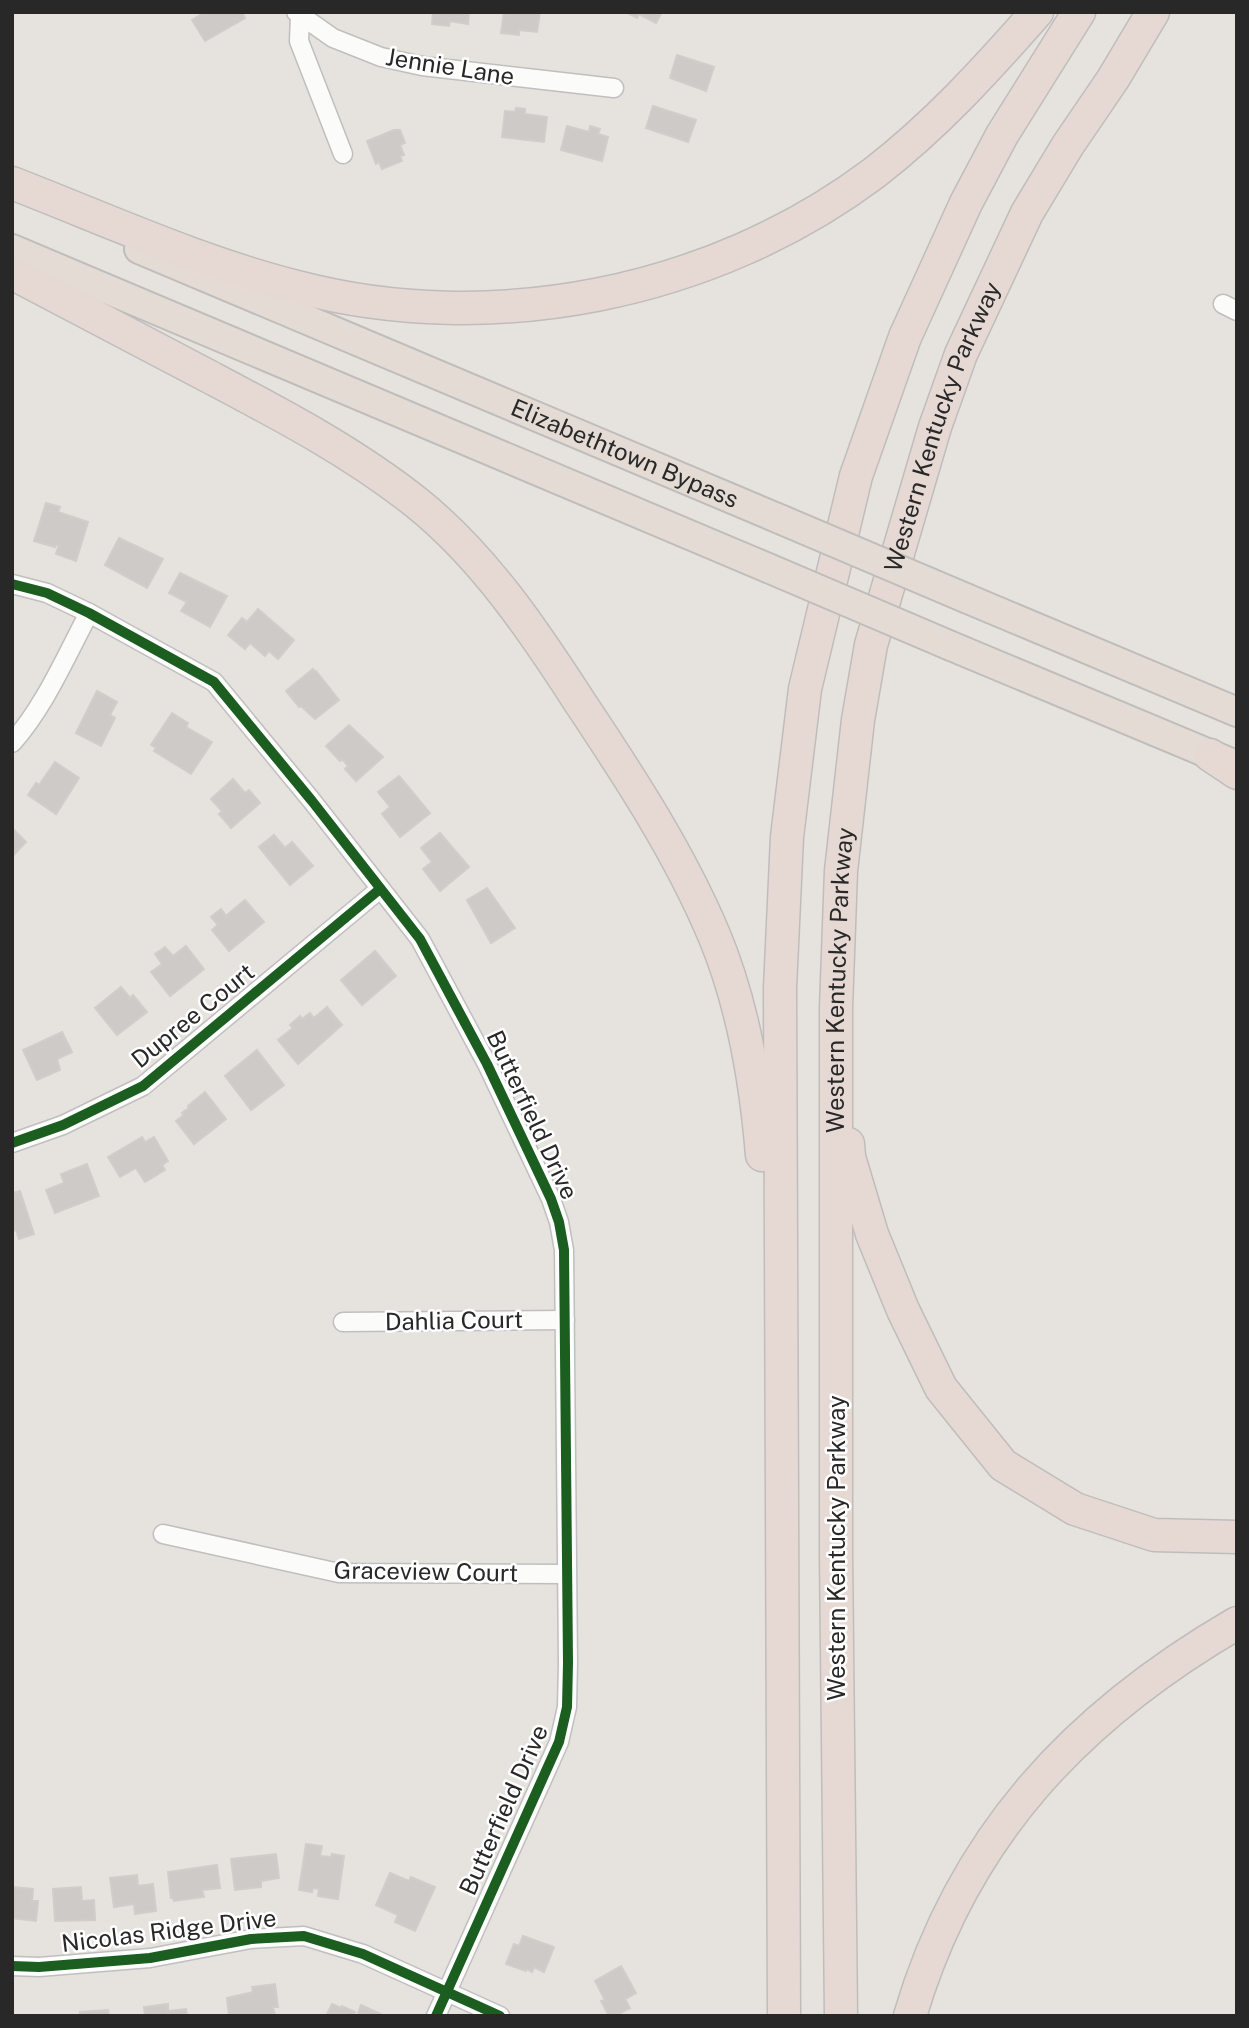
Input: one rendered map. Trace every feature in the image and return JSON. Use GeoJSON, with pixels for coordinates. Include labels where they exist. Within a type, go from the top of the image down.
{"type":"FeatureCollection","features":[{"type":"Feature","properties":{"kind":"highway"},"geometry":{"type":"LineString","coordinates":[[12,183],[233,268],[298,288],[364,301],[431,308],[498,307],[565,300],[630,288],[694,269],[756,244],[816,212],[874,173],[928,129],[978,79],[1037,12]]}},
{"type":"Feature","properties":{"kind":"highway"},"geometry":{"type":"LineString","coordinates":[[784,2016],[780,988],[787,837],[805,689],[856,476],[905,337],[965,203],[1002,135],[1079,12]]}},
{"type":"Feature","properties":{"kind":"highway","name":"Western Kentucky Parkway"},"geometry":{"type":"LineString","coordinates":[[841,2016],[836,1527],[836,1008],[841,871],[858,720],[871,645],[935,427],[961,354],[1027,213],[1153,12]]}},
{"type":"Feature","properties":{"kind":"highway","name":"Elizabethtown Bypass"},"geometry":{"type":"LineString","coordinates":[[12,195],[1237,712]]}},
{"type":"Feature","properties":{"kind":"highway","name":"Elizabethtown Bypass"},"geometry":{"type":"LineString","coordinates":[[12,250],[1223,760]]}},
{"type":"Feature","properties":{"kind":"highway"},"geometry":{"type":"LineString","coordinates":[[12,273],[314,433],[368,467],[419,505],[466,549],[508,598],[547,652],[627,775],[687,877],[715,936],[736,996],[750,1058],[764,1185],[781,1526]]}},
{"type":"Feature","properties":{"kind":"highway"},"geometry":{"type":"LineString","coordinates":[[1223,760],[1237,774]]}},
{"type":"Feature","properties":{"kind":"highway"},"geometry":{"type":"LineString","coordinates":[[836,1008],[849,1157],[872,1234],[903,1310],[941,1388],[1003,1465],[1074,1509],[1154,1535],[1237,1537]]}},
{"type":"Feature","properties":{"kind":"highway"},"geometry":{"type":"LineString","coordinates":[[910,2016],[922,1975],[947,1916],[979,1860],[1015,1807],[1057,1758],[1105,1714],[1156,1675],[1237,1623]]}},
{"type":"Feature","properties":{"kind":"street","name":"Jennie Lane"},"geometry":{"type":"LineString","coordinates":[[298,14],[347,45],[381,57],[422,66],[614,89]]}},
{"type":"Feature","properties":{"kind":"street"},"geometry":{"type":"LineString","coordinates":[[298,14],[299,41],[343,154]]}},
{"type":"Feature","properties":{"kind":"street","name":"Butterfield Drive"},"geometry":{"type":"LineString","coordinates":[[12,584],[47,593],[89,613],[214,682],[312,800],[420,939],[487,1064],[551,1199],[559,1222],[564,1250],[567,1707],[562,1732],[436,2016]]}},
{"type":"Feature","properties":{"kind":"street"},"geometry":{"type":"LineString","coordinates":[[12,743],[54,681],[89,613]]}},
{"type":"Feature","properties":{"kind":"street","name":"Dupree Court"},"geometry":{"type":"LineString","coordinates":[[12,1143],[62,1125],[142,1086],[380,888]]}},
{"type":"Feature","properties":{"kind":"street","name":"Dahlia Court"},"geometry":{"type":"LineString","coordinates":[[343,1322],[565,1320]]}},
{"type":"Feature","properties":{"kind":"street","name":"Graceview Court"},"geometry":{"type":"LineString","coordinates":[[163,1534],[339,1573],[567,1574]]}},
{"type":"Feature","properties":{"kind":"street","name":"Nicolas Ridge Drive"},"geometry":{"type":"LineString","coordinates":[[12,1966],[39,1967],[150,1958],[251,1938],[304,1936],[363,1954],[500,2016]]}},
{"type":"Feature","properties":{"kind":"building"},"geometry":{"type":"Polygon","coordinates":[[[205,12],[242,12],[245,18],[205,41],[192,20],[205,12]]]}},
{"type":"Feature","properties":{"kind":"building"},"geometry":{"type":"Polygon","coordinates":[[[433,12],[469,12],[468,24],[450,21],[449,26],[432,24],[433,12]]]}},
{"type":"Feature","properties":{"kind":"building"},"geometry":{"type":"Polygon","coordinates":[[[504,12],[540,12],[537,32],[519,30],[519,35],[501,33],[504,12]]]}},
{"type":"Feature","properties":{"kind":"building"},"geometry":{"type":"Polygon","coordinates":[[[626,12],[662,12],[656,23],[639,14],[637,18],[626,12]]]}},
{"type":"Feature","properties":{"kind":"building"},"geometry":{"type":"Polygon","coordinates":[[[677,55],[714,67],[706,91],[670,78],[677,55]]]}},
{"type":"Feature","properties":{"kind":"building"},"geometry":{"type":"Polygon","coordinates":[[[653,106],[696,120],[688,142],[646,128],[653,106]]]}},
{"type":"Feature","properties":{"kind":"building"},"geometry":{"type":"Polygon","coordinates":[[[516,108],[525,109],[525,114],[547,117],[544,142],[502,137],[505,111],[515,112],[516,108]]]}},
{"type":"Feature","properties":{"kind":"building"},"geometry":{"type":"Polygon","coordinates":[[[567,126],[589,132],[590,126],[600,129],[598,134],[608,137],[602,161],[561,150],[567,126]]]}},
{"type":"Feature","properties":{"kind":"building"},"geometry":{"type":"Polygon","coordinates":[[[400,130],[405,143],[400,145],[404,155],[400,156],[402,161],[382,169],[379,162],[376,164],[367,141],[400,130]]]}},
{"type":"Feature","properties":{"kind":"building"},"geometry":{"type":"Polygon","coordinates":[[[46,503],[60,507],[58,512],[88,522],[76,561],[56,554],[59,545],[55,547],[34,541],[46,503]]]}},
{"type":"Feature","properties":{"kind":"building"},"geometry":{"type":"Polygon","coordinates":[[[119,538],[163,559],[147,588],[105,565],[119,538]]]}},
{"type":"Feature","properties":{"kind":"building"},"geometry":{"type":"Polygon","coordinates":[[[180,573],[227,596],[210,627],[181,611],[187,602],[169,593],[180,573]]]}},
{"type":"Feature","properties":{"kind":"building"},"geometry":{"type":"Polygon","coordinates":[[[258,609],[294,640],[278,659],[269,651],[265,656],[250,643],[245,649],[228,635],[242,618],[247,622],[258,609]]]}},
{"type":"Feature","properties":{"kind":"building"},"geometry":{"type":"Polygon","coordinates":[[[313,669],[339,700],[315,719],[299,707],[286,691],[313,669]]]}},
{"type":"Feature","properties":{"kind":"building"},"geometry":{"type":"Polygon","coordinates":[[[97,691],[117,702],[110,715],[115,718],[101,746],[76,733],[97,691]]]}},
{"type":"Feature","properties":{"kind":"building"},"geometry":{"type":"Polygon","coordinates":[[[172,713],[188,723],[186,727],[212,742],[191,774],[154,751],[156,748],[151,745],[172,713]]]}},
{"type":"Feature","properties":{"kind":"building"},"geometry":{"type":"Polygon","coordinates":[[[349,725],[383,757],[356,781],[345,769],[348,766],[342,759],[340,761],[326,746],[349,725]]]}},
{"type":"Feature","properties":{"kind":"building"},"geometry":{"type":"Polygon","coordinates":[[[55,762],[79,778],[56,814],[28,795],[36,783],[39,785],[55,762]]]}},
{"type":"Feature","properties":{"kind":"building"},"geometry":{"type":"Polygon","coordinates":[[[399,776],[430,813],[400,837],[382,814],[390,807],[378,792],[399,776]]]}},
{"type":"Feature","properties":{"kind":"building"},"geometry":{"type":"Polygon","coordinates":[[[233,779],[245,793],[249,790],[260,803],[231,828],[219,814],[222,811],[211,799],[233,779]]]}},
{"type":"Feature","properties":{"kind":"building"},"geometry":{"type":"Polygon","coordinates":[[[12,828],[26,842],[12,857],[12,828]]]}},
{"type":"Feature","properties":{"kind":"building"},"geometry":{"type":"Polygon","coordinates":[[[440,833],[469,867],[440,891],[423,869],[432,862],[421,848],[440,833]]]}},
{"type":"Feature","properties":{"kind":"building"},"geometry":{"type":"Polygon","coordinates":[[[274,835],[285,848],[292,842],[313,866],[290,885],[259,847],[274,835]]]}},
{"type":"Feature","properties":{"kind":"building"},"geometry":{"type":"Polygon","coordinates":[[[487,888],[515,928],[491,943],[467,900],[487,888]]]}},
{"type":"Feature","properties":{"kind":"building"},"geometry":{"type":"Polygon","coordinates":[[[245,900],[264,922],[229,951],[212,930],[218,925],[211,917],[221,909],[227,917],[245,900]]]}},
{"type":"Feature","properties":{"kind":"building"},"geometry":{"type":"Polygon","coordinates":[[[186,946],[204,969],[170,996],[151,972],[162,964],[155,954],[165,947],[173,956],[186,946]]]}},
{"type":"Feature","properties":{"kind":"building"},"geometry":{"type":"Polygon","coordinates":[[[375,951],[396,976],[362,1005],[341,980],[375,951]]]}},
{"type":"Feature","properties":{"kind":"building"},"geometry":{"type":"Polygon","coordinates":[[[121,987],[130,998],[133,995],[147,1012],[117,1035],[95,1008],[121,987]]]}},
{"type":"Feature","properties":{"kind":"building"},"geometry":{"type":"Polygon","coordinates":[[[327,1007],[342,1025],[298,1064],[278,1040],[293,1028],[290,1025],[300,1016],[302,1019],[310,1013],[314,1018],[327,1007]]]}},
{"type":"Feature","properties":{"kind":"building"},"geometry":{"type":"Polygon","coordinates":[[[62,1032],[72,1052],[57,1059],[60,1070],[37,1080],[23,1050],[62,1032]]]}},
{"type":"Feature","properties":{"kind":"building"},"geometry":{"type":"Polygon","coordinates":[[[257,1050],[284,1085],[251,1110],[225,1076],[257,1050]]]}},
{"type":"Feature","properties":{"kind":"building"},"geometry":{"type":"Polygon","coordinates":[[[205,1092],[226,1119],[194,1144],[176,1121],[184,1115],[182,1113],[188,1106],[205,1092]]]}},
{"type":"Feature","properties":{"kind":"building"},"geometry":{"type":"Polygon","coordinates":[[[142,1137],[145,1142],[154,1137],[168,1161],[162,1165],[165,1170],[145,1182],[136,1168],[120,1177],[108,1157],[142,1137]]]}},
{"type":"Feature","properties":{"kind":"building"},"geometry":{"type":"Polygon","coordinates":[[[87,1164],[99,1196],[55,1213],[46,1190],[64,1183],[61,1174],[87,1164]]]}},
{"type":"Feature","properties":{"kind":"building"},"geometry":{"type":"Polygon","coordinates":[[[20,1191],[34,1234],[19,1239],[16,1230],[12,1231],[12,1193],[20,1191]]]}},
{"type":"Feature","properties":{"kind":"building"},"geometry":{"type":"Polygon","coordinates":[[[306,1844],[322,1846],[320,1856],[344,1856],[338,1899],[318,1896],[319,1889],[313,1888],[312,1892],[299,1890],[306,1844]]]}},
{"type":"Feature","properties":{"kind":"building"},"geometry":{"type":"Polygon","coordinates":[[[276,1854],[279,1878],[261,1881],[261,1887],[235,1890],[231,1859],[276,1854]]]}},
{"type":"Feature","properties":{"kind":"building"},"geometry":{"type":"Polygon","coordinates":[[[217,1865],[220,1888],[202,1890],[204,1897],[174,1901],[171,1898],[168,1872],[217,1865]]]}},
{"type":"Feature","properties":{"kind":"building"},"geometry":{"type":"Polygon","coordinates":[[[390,1873],[409,1881],[411,1877],[435,1887],[415,1931],[395,1922],[398,1915],[376,1905],[390,1873]]]}},
{"type":"Feature","properties":{"kind":"building"},"geometry":{"type":"Polygon","coordinates":[[[137,1875],[138,1886],[153,1884],[156,1911],[135,1914],[134,1904],[114,1907],[110,1878],[137,1875]]]}},
{"type":"Feature","properties":{"kind":"building"},"geometry":{"type":"Polygon","coordinates":[[[12,1887],[33,1889],[32,1901],[38,1901],[36,1921],[12,1918],[12,1887]]]}},
{"type":"Feature","properties":{"kind":"building"},"geometry":{"type":"Polygon","coordinates":[[[81,1887],[82,1901],[94,1900],[95,1920],[55,1921],[53,1889],[81,1887]]]}},
{"type":"Feature","properties":{"kind":"building"},"geometry":{"type":"Polygon","coordinates":[[[523,1936],[554,1947],[544,1972],[534,1967],[532,1972],[506,1964],[514,1944],[519,1946],[523,1936]]]}},
{"type":"Feature","properties":{"kind":"building"},"geometry":{"type":"Polygon","coordinates":[[[621,1966],[636,1993],[625,1999],[630,2008],[615,2016],[609,2016],[601,2001],[605,2000],[595,1981],[621,1966]]]}},
{"type":"Feature","properties":{"kind":"building"},"geometry":{"type":"Polygon","coordinates":[[[275,1984],[278,2007],[273,2007],[275,2016],[229,2016],[227,1998],[253,1992],[252,1987],[275,1984]]]}},
{"type":"Feature","properties":{"kind":"building"},"geometry":{"type":"Polygon","coordinates":[[[168,2004],[168,2011],[186,2009],[187,2016],[145,2016],[144,2007],[168,2004]]]}},
{"type":"Feature","properties":{"kind":"building"},"geometry":{"type":"Polygon","coordinates":[[[332,2004],[355,2012],[353,2016],[326,2016],[332,2004]]]}},
{"type":"Feature","properties":{"kind":"building"},"geometry":{"type":"Polygon","coordinates":[[[361,2005],[383,2015],[357,2016],[361,2005]]]}},
{"type":"Feature","properties":{"kind":"building"},"geometry":{"type":"Polygon","coordinates":[[[108,2010],[109,2016],[80,2016],[80,2012],[108,2010]]]}},
{"type":"Feature","properties":{"kind":"cycle path"},"geometry":{"type":"LineString","coordinates":[[12,584],[47,593],[89,613],[214,682],[420,939],[487,1064],[551,1199],[559,1222],[564,1250],[567,1707],[559,1742],[436,2016]]}},
{"type":"Feature","properties":{"kind":"cycle path"},"geometry":{"type":"LineString","coordinates":[[12,1143],[63,1125],[143,1086],[380,889]]}},
{"type":"Feature","properties":{"kind":"cycle path"},"geometry":{"type":"LineString","coordinates":[[12,1966],[39,1967],[150,1958],[251,1939],[304,1936],[363,1954],[500,2016]]}}]}
